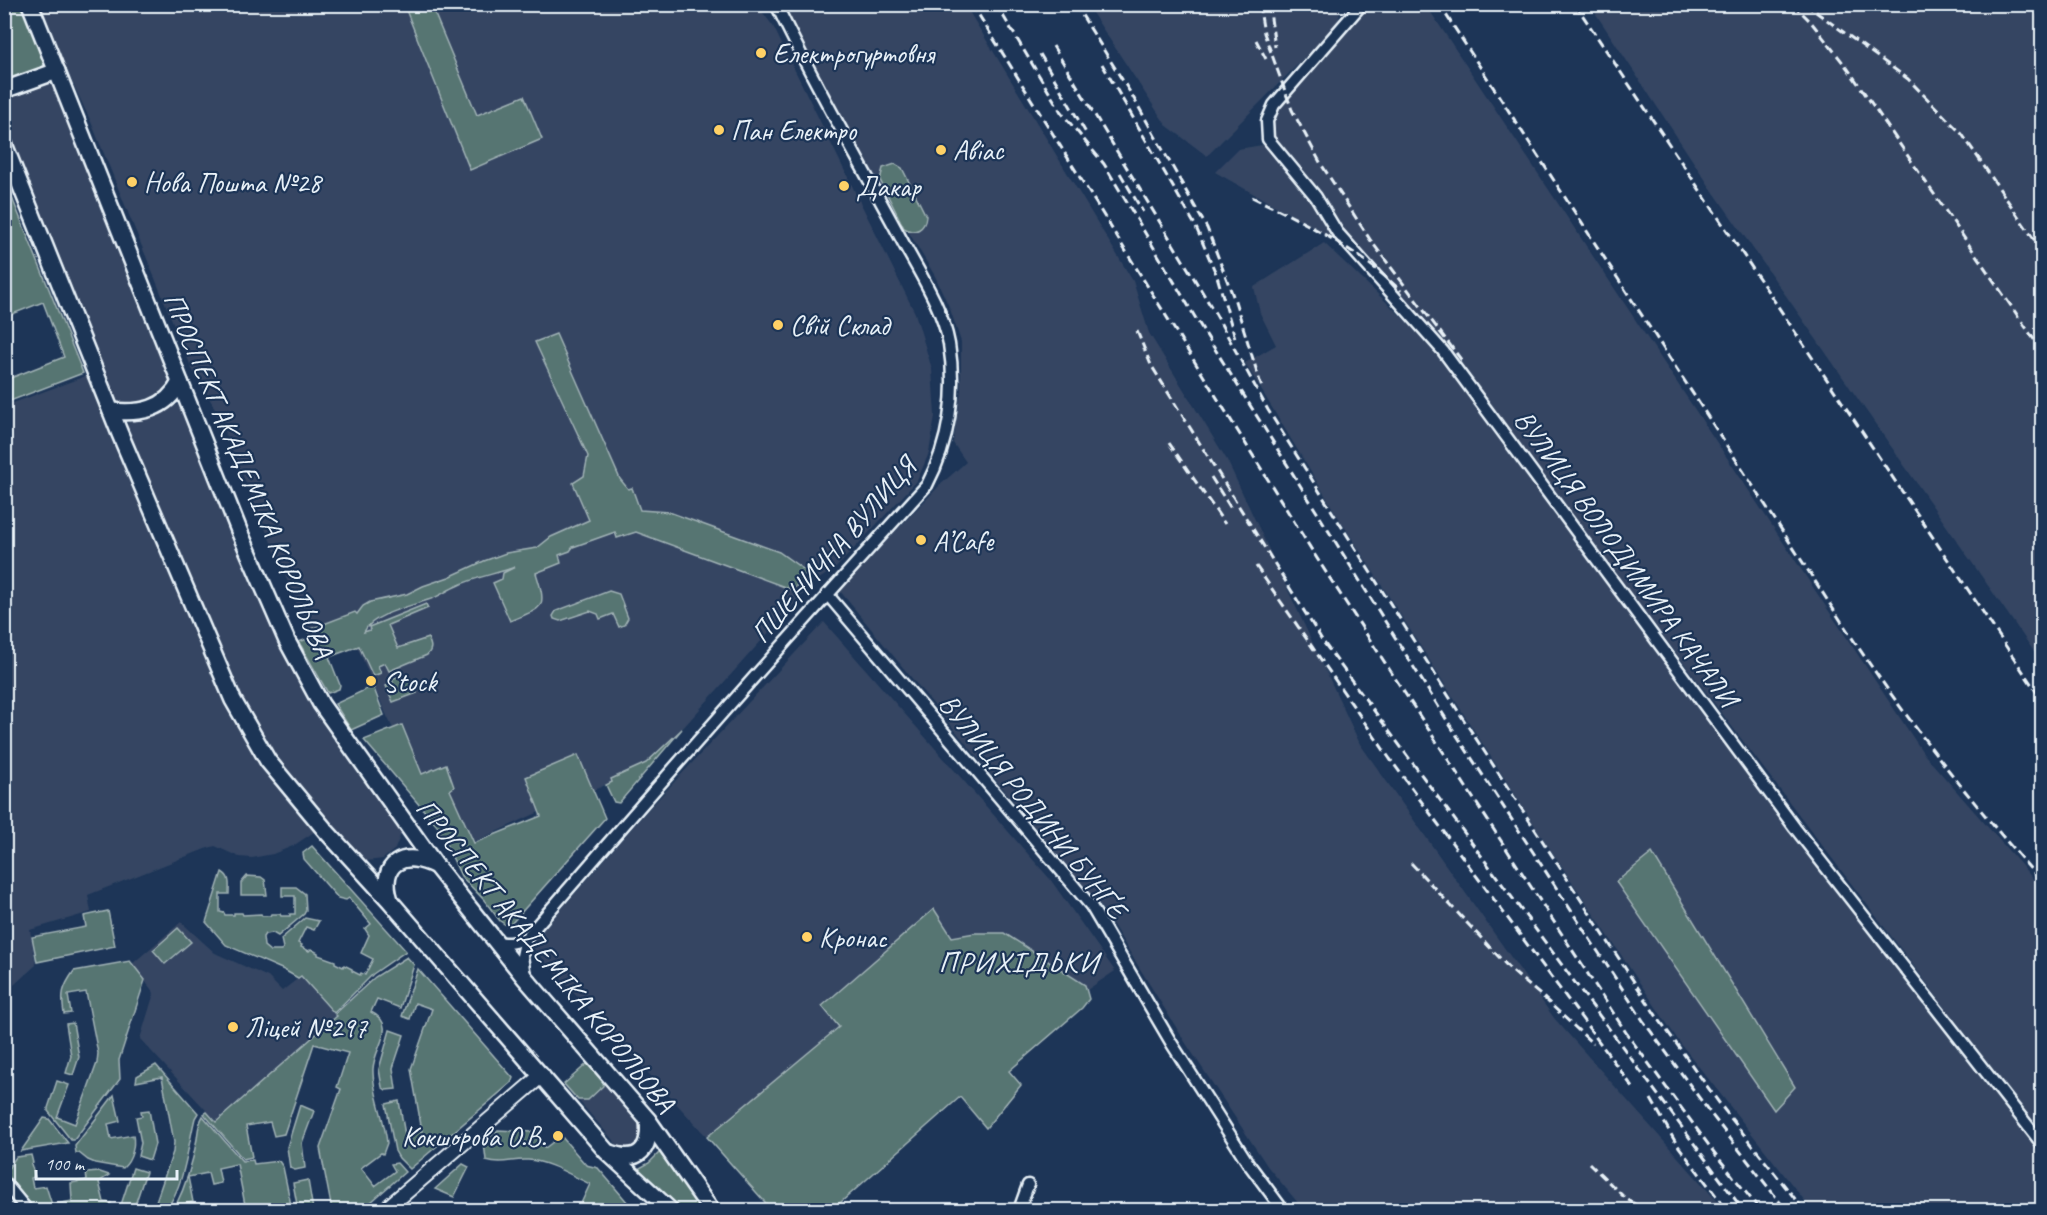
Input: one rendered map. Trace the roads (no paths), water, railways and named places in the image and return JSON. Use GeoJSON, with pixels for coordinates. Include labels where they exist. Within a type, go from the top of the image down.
{"type":"FeatureCollection","features":[{"type":"Feature","properties":{"kind":"main road","name":"ПРОСПЕКТ АКАДЕМІКА КОРОЛЬОВА"},"geometry":{"type":"LineString","coordinates":[[30,4],[240,533],[287,641],[321,704],[436,866],[525,978],[648,1120],[711,1210]]}},
{"type":"Feature","properties":{"kind":"main road"},"geometry":{"type":"LineString","coordinates":[[4,90],[57,71]]}},
{"type":"Feature","properties":{"kind":"main road"},"geometry":{"type":"LineString","coordinates":[[4,144],[8,160],[111,411],[233,700],[268,761],[326,831],[390,901],[607,1152],[670,1210]]}},
{"type":"Feature","properties":{"kind":"main road"},"geometry":{"type":"LineString","coordinates":[[111,411],[131,413],[151,408],[170,399],[180,382]]}},
{"type":"Feature","properties":{"kind":"main road"},"geometry":{"type":"LineString","coordinates":[[390,901],[386,887],[387,879],[390,869],[398,861],[415,858],[436,866]]}},
{"type":"Feature","properties":{"kind":"main road"},"geometry":{"type":"LineString","coordinates":[[607,1152],[627,1157],[641,1152],[649,1139],[648,1120]]}},
{"type":"Feature","properties":{"kind":"street","name":"ПШЕНИЧНА ВУЛИЦЯ"},"geometry":{"type":"LineString","coordinates":[[526,938],[634,812],[927,485],[938,464],[946,437],[951,395],[951,364],[948,342],[939,311],[805,65],[776,4]]}},
{"type":"Feature","properties":{"kind":"street","name":"ВУЛИЦЯ ВОЛОДИМИРА КАЧАЛИ"},"geometry":{"type":"LineString","coordinates":[[1362,4],[1274,105],[1267,121],[1268,139],[1316,197],[1337,232],[1443,351],[1795,828],[2043,1144]]}},
{"type":"Feature","properties":{"kind":"street","name":"ВУЛИЦЯ РОДИНИ БУНҐЕ"},"geometry":{"type":"LineString","coordinates":[[827,594],[1091,906],[1172,1044],[1248,1163],[1283,1210]]}},
{"type":"Feature","properties":{"kind":"street"},"geometry":{"type":"LineString","coordinates":[[495,942],[516,943],[526,938]]}},
{"type":"Feature","properties":{"kind":"street"},"geometry":{"type":"LineString","coordinates":[[525,978],[522,956],[526,938]]}},
{"type":"Feature","properties":{"kind":"street"},"geometry":{"type":"LineString","coordinates":[[385,1210],[542,1075]]}},
{"type":"Feature","properties":{"kind":"street"},"geometry":{"type":"LineString","coordinates":[[4,1182],[27,1210]]}},
{"type":"Feature","properties":{"kind":"street"},"geometry":{"type":"LineString","coordinates":[[1019,1210],[1028,1185]]}},
{"type":"Feature","properties":{"kind":"railway"},"geometry":{"type":"LineString","coordinates":[[972,4],[1318,560],[1627,1034],[1716,1155],[1760,1210]]}},
{"type":"Feature","properties":{"kind":"railway"},"geometry":{"type":"LineString","coordinates":[[996,4],[1061,112],[1104,164],[1198,322],[1448,722],[1644,1022],[1711,1114],[1786,1210]]}},
{"type":"Feature","properties":{"kind":"railway"},"geometry":{"type":"LineString","coordinates":[[1075,4],[1133,97],[1207,228],[1235,301],[1262,388]]}},
{"type":"Feature","properties":{"kind":"railway"},"geometry":{"type":"LineString","coordinates":[[1259,4],[1264,33],[1292,110],[1321,164],[1371,241],[1463,362]]}},
{"type":"Feature","properties":{"kind":"railway"},"geometry":{"type":"LineString","coordinates":[[1269,4],[1275,47]]}},
{"type":"Feature","properties":{"kind":"railway"},"geometry":{"type":"LineString","coordinates":[[1439,4],[1856,644],[1945,766],[2042,882]]}},
{"type":"Feature","properties":{"kind":"railway"},"geometry":{"type":"LineString","coordinates":[[1575,4],[2042,700]]}},
{"type":"Feature","properties":{"kind":"railway"},"geometry":{"type":"LineString","coordinates":[[1793,4],[1811,22],[1848,69],[2042,351]]}},
{"type":"Feature","properties":{"kind":"railway"},"geometry":{"type":"LineString","coordinates":[[1805,4],[1908,79],[1962,134],[2042,251]]}},
{"type":"Feature","properties":{"kind":"railway"},"geometry":{"type":"LineString","coordinates":[[1256,40],[1266,59]]}},
{"type":"Feature","properties":{"kind":"railway"},"geometry":{"type":"LineString","coordinates":[[1053,46],[1215,313],[1268,410],[1460,714],[1655,1014],[1722,1107],[1804,1210]]}},
{"type":"Feature","properties":{"kind":"railway"},"geometry":{"type":"LineString","coordinates":[[1040,54],[1086,133]]}},
{"type":"Feature","properties":{"kind":"railway"},"geometry":{"type":"LineString","coordinates":[[1102,64],[1195,225],[1217,276],[1235,338]]}},
{"type":"Feature","properties":{"kind":"railway"},"geometry":{"type":"LineString","coordinates":[[1120,173],[1143,212]]}},
{"type":"Feature","properties":{"kind":"railway"},"geometry":{"type":"LineString","coordinates":[[1252,197],[1331,238],[1385,276],[1401,291]]}},
{"type":"Feature","properties":{"kind":"railway"},"geometry":{"type":"LineString","coordinates":[[1137,331],[1151,365],[1324,643],[1743,1210]]}},
{"type":"Feature","properties":{"kind":"railway"},"geometry":{"type":"LineString","coordinates":[[1169,443],[1225,524]]}},
{"type":"Feature","properties":{"kind":"railway"},"geometry":{"type":"LineString","coordinates":[[1211,477],[1232,510]]}},
{"type":"Feature","properties":{"kind":"railway"},"geometry":{"type":"LineString","coordinates":[[1256,566],[1390,759],[1634,1089]]}},
{"type":"Feature","properties":{"kind":"railway"},"geometry":{"type":"LineString","coordinates":[[1411,863],[1512,971],[1593,1044]]}},
{"type":"Feature","properties":{"kind":"railway"},"geometry":{"type":"LineString","coordinates":[[1651,1099],[1676,1143],[1727,1210]]}},
{"type":"Feature","properties":{"kind":"railway"},"geometry":{"type":"LineString","coordinates":[[1589,1163],[1625,1198],[1644,1210]]}},
{"type":"Feature","properties":{"kind":"place","name":"Електрогуртовня"},"geometry":{"type":"Point","coordinates":[761,53]}},
{"type":"Feature","properties":{"kind":"place","name":"Пан Електро"},"geometry":{"type":"Point","coordinates":[719,130]}},
{"type":"Feature","properties":{"kind":"place","name":"Авіас"},"geometry":{"type":"Point","coordinates":[941,150]}},
{"type":"Feature","properties":{"kind":"place","name":"Нова Пошта №28"},"geometry":{"type":"Point","coordinates":[132,182]}},
{"type":"Feature","properties":{"kind":"place","name":"Дакар"},"geometry":{"type":"Point","coordinates":[844,186]}},
{"type":"Feature","properties":{"kind":"place","name":"Свій Склад"},"geometry":{"type":"Point","coordinates":[778,325]}},
{"type":"Feature","properties":{"kind":"place","name":"A’Cafe"},"geometry":{"type":"Point","coordinates":[921,540]}},
{"type":"Feature","properties":{"kind":"place","name":"Stock"},"geometry":{"type":"Point","coordinates":[371,681]}},
{"type":"Feature","properties":{"kind":"place","name":"Кронас"},"geometry":{"type":"Point","coordinates":[807,937]}},
{"type":"Feature","properties":{"kind":"place","name":"Ліцей №297"},"geometry":{"type":"Point","coordinates":[233,1027]}},
{"type":"Feature","properties":{"kind":"place","name":"Кокшорова О.В."},"geometry":{"type":"Point","coordinates":[558,1136]}},
{"type":"Feature","properties":{"kind":"district","name":"ПРИХІДЬКИ"},"geometry":{"type":"Point","coordinates":[1019,962]}}]}
